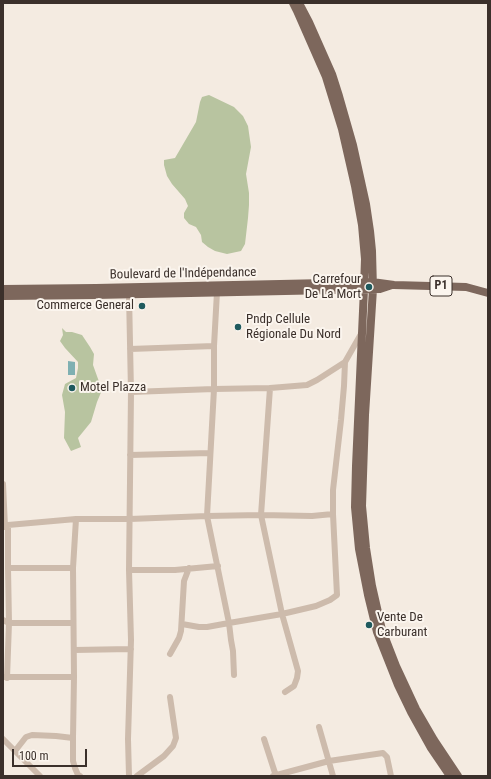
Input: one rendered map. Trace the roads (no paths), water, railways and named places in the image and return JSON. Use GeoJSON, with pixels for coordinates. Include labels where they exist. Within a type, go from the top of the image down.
{"type":"FeatureCollection","features":[{"type":"Feature","properties":{"kind":"main road"},"geometry":{"type":"LineString","coordinates":[[293,3],[326,77],[342,129],[362,225],[365,259],[364,272],[368,286],[366,415],[362,500],[366,548],[372,586],[382,630],[396,666],[416,708],[434,740],[458,776]]}},
{"type":"Feature","properties":{"kind":"main road"},"geometry":{"type":"LineString","coordinates":[[299,3],[332,74],[348,124],[366,204],[372,251],[363,332],[356,458],[356,507],[359,549],[377,632],[398,685],[431,748],[450,776]]}},
{"type":"Feature","properties":{"kind":"main road"},"geometry":{"type":"LineString","coordinates":[[352,283],[364,272]]}},
{"type":"Feature","properties":{"kind":"main road","name":"Boulevard de l'Indépendance"},"geometry":{"type":"LineString","coordinates":[[3,289],[352,283],[368,286]]}},
{"type":"Feature","properties":{"kind":"main road","name":"P1"},"geometry":{"type":"LineString","coordinates":[[368,286],[380,289],[394,285],[466,286],[488,293]]}},
{"type":"Feature","properties":{"kind":"main road","name":"Boulevard de l'Indépendance"},"geometry":{"type":"LineString","coordinates":[[3,296],[217,292],[368,286]]}},
{"type":"Feature","properties":{"kind":"street"},"geometry":{"type":"LineString","coordinates":[[217,292],[208,516],[229,623],[233,651],[234,676]]}},
{"type":"Feature","properties":{"kind":"street"},"geometry":{"type":"LineString","coordinates":[[129,294],[131,392],[129,570],[131,649],[128,739],[129,776]]}},
{"type":"Feature","properties":{"kind":"street"},"geometry":{"type":"LineString","coordinates":[[131,392],[270,388],[307,385],[345,362],[363,332]]}},
{"type":"Feature","properties":{"kind":"street"},"geometry":{"type":"LineString","coordinates":[[130,349],[214,346]]}},
{"type":"Feature","properties":{"kind":"street"},"geometry":{"type":"LineString","coordinates":[[182,624],[207,627],[282,614],[316,606],[337,595],[333,490],[341,420],[345,362]]}},
{"type":"Feature","properties":{"kind":"street"},"geometry":{"type":"LineString","coordinates":[[270,388],[261,515],[282,614],[298,671],[294,686],[285,692]]}},
{"type":"Feature","properties":{"kind":"street"},"geometry":{"type":"LineString","coordinates":[[130,455],[210,453]]}},
{"type":"Feature","properties":{"kind":"street"},"geometry":{"type":"LineString","coordinates":[[3,484],[10,623],[5,678],[74,677]]}},
{"type":"Feature","properties":{"kind":"street"},"geometry":{"type":"LineString","coordinates":[[5,526],[76,519],[261,515],[312,516],[333,514]]}},
{"type":"Feature","properties":{"kind":"street"},"geometry":{"type":"LineString","coordinates":[[76,519],[73,568],[73,738],[75,768],[80,776]]}},
{"type":"Feature","properties":{"kind":"street"},"geometry":{"type":"LineString","coordinates":[[129,570],[175,570],[218,566]]}},
{"type":"Feature","properties":{"kind":"street"},"geometry":{"type":"LineString","coordinates":[[8,568],[73,568]]}},
{"type":"Feature","properties":{"kind":"street"},"geometry":{"type":"LineString","coordinates":[[170,654],[179,638],[182,624],[184,581],[189,568]]}},
{"type":"Feature","properties":{"kind":"street"},"geometry":{"type":"LineString","coordinates":[[3,620],[10,623],[73,623]]}},
{"type":"Feature","properties":{"kind":"street"},"geometry":{"type":"LineString","coordinates":[[74,650],[131,649]]}},
{"type":"Feature","properties":{"kind":"street"},"geometry":{"type":"LineString","coordinates":[[137,776],[164,756],[173,746],[176,738],[170,697]]}},
{"type":"Feature","properties":{"kind":"street"},"geometry":{"type":"LineString","coordinates":[[320,727],[333,776]]}},
{"type":"Feature","properties":{"kind":"street"},"geometry":{"type":"LineString","coordinates":[[15,751],[26,737],[32,735],[73,738]]}},
{"type":"Feature","properties":{"kind":"street"},"geometry":{"type":"LineString","coordinates":[[3,739],[40,776]]}},
{"type":"Feature","properties":{"kind":"street"},"geometry":{"type":"LineString","coordinates":[[264,739],[275,776],[328,761],[383,753],[387,757],[391,776]]}},
{"type":"Feature","properties":{"kind":"water"},"geometry":{"type":"Polygon","coordinates":[[[68,361],[75,362],[75,375],[68,375],[68,361]]]}},
{"type":"Feature","properties":{"kind":"place","name":"Carrefour De La Mort"},"geometry":{"type":"Point","coordinates":[369,287]}},
{"type":"Feature","properties":{"kind":"place","name":"Commerce General"},"geometry":{"type":"Point","coordinates":[142,306]}},
{"type":"Feature","properties":{"kind":"place","name":"Pndp Cellule Régionale Du Nord"},"geometry":{"type":"Point","coordinates":[238,327]}},
{"type":"Feature","properties":{"kind":"place","name":"Motel Plazza"},"geometry":{"type":"Point","coordinates":[72,388]}},
{"type":"Feature","properties":{"kind":"place","name":"Vente De Carburant"},"geometry":{"type":"Point","coordinates":[369,625]}}]}
